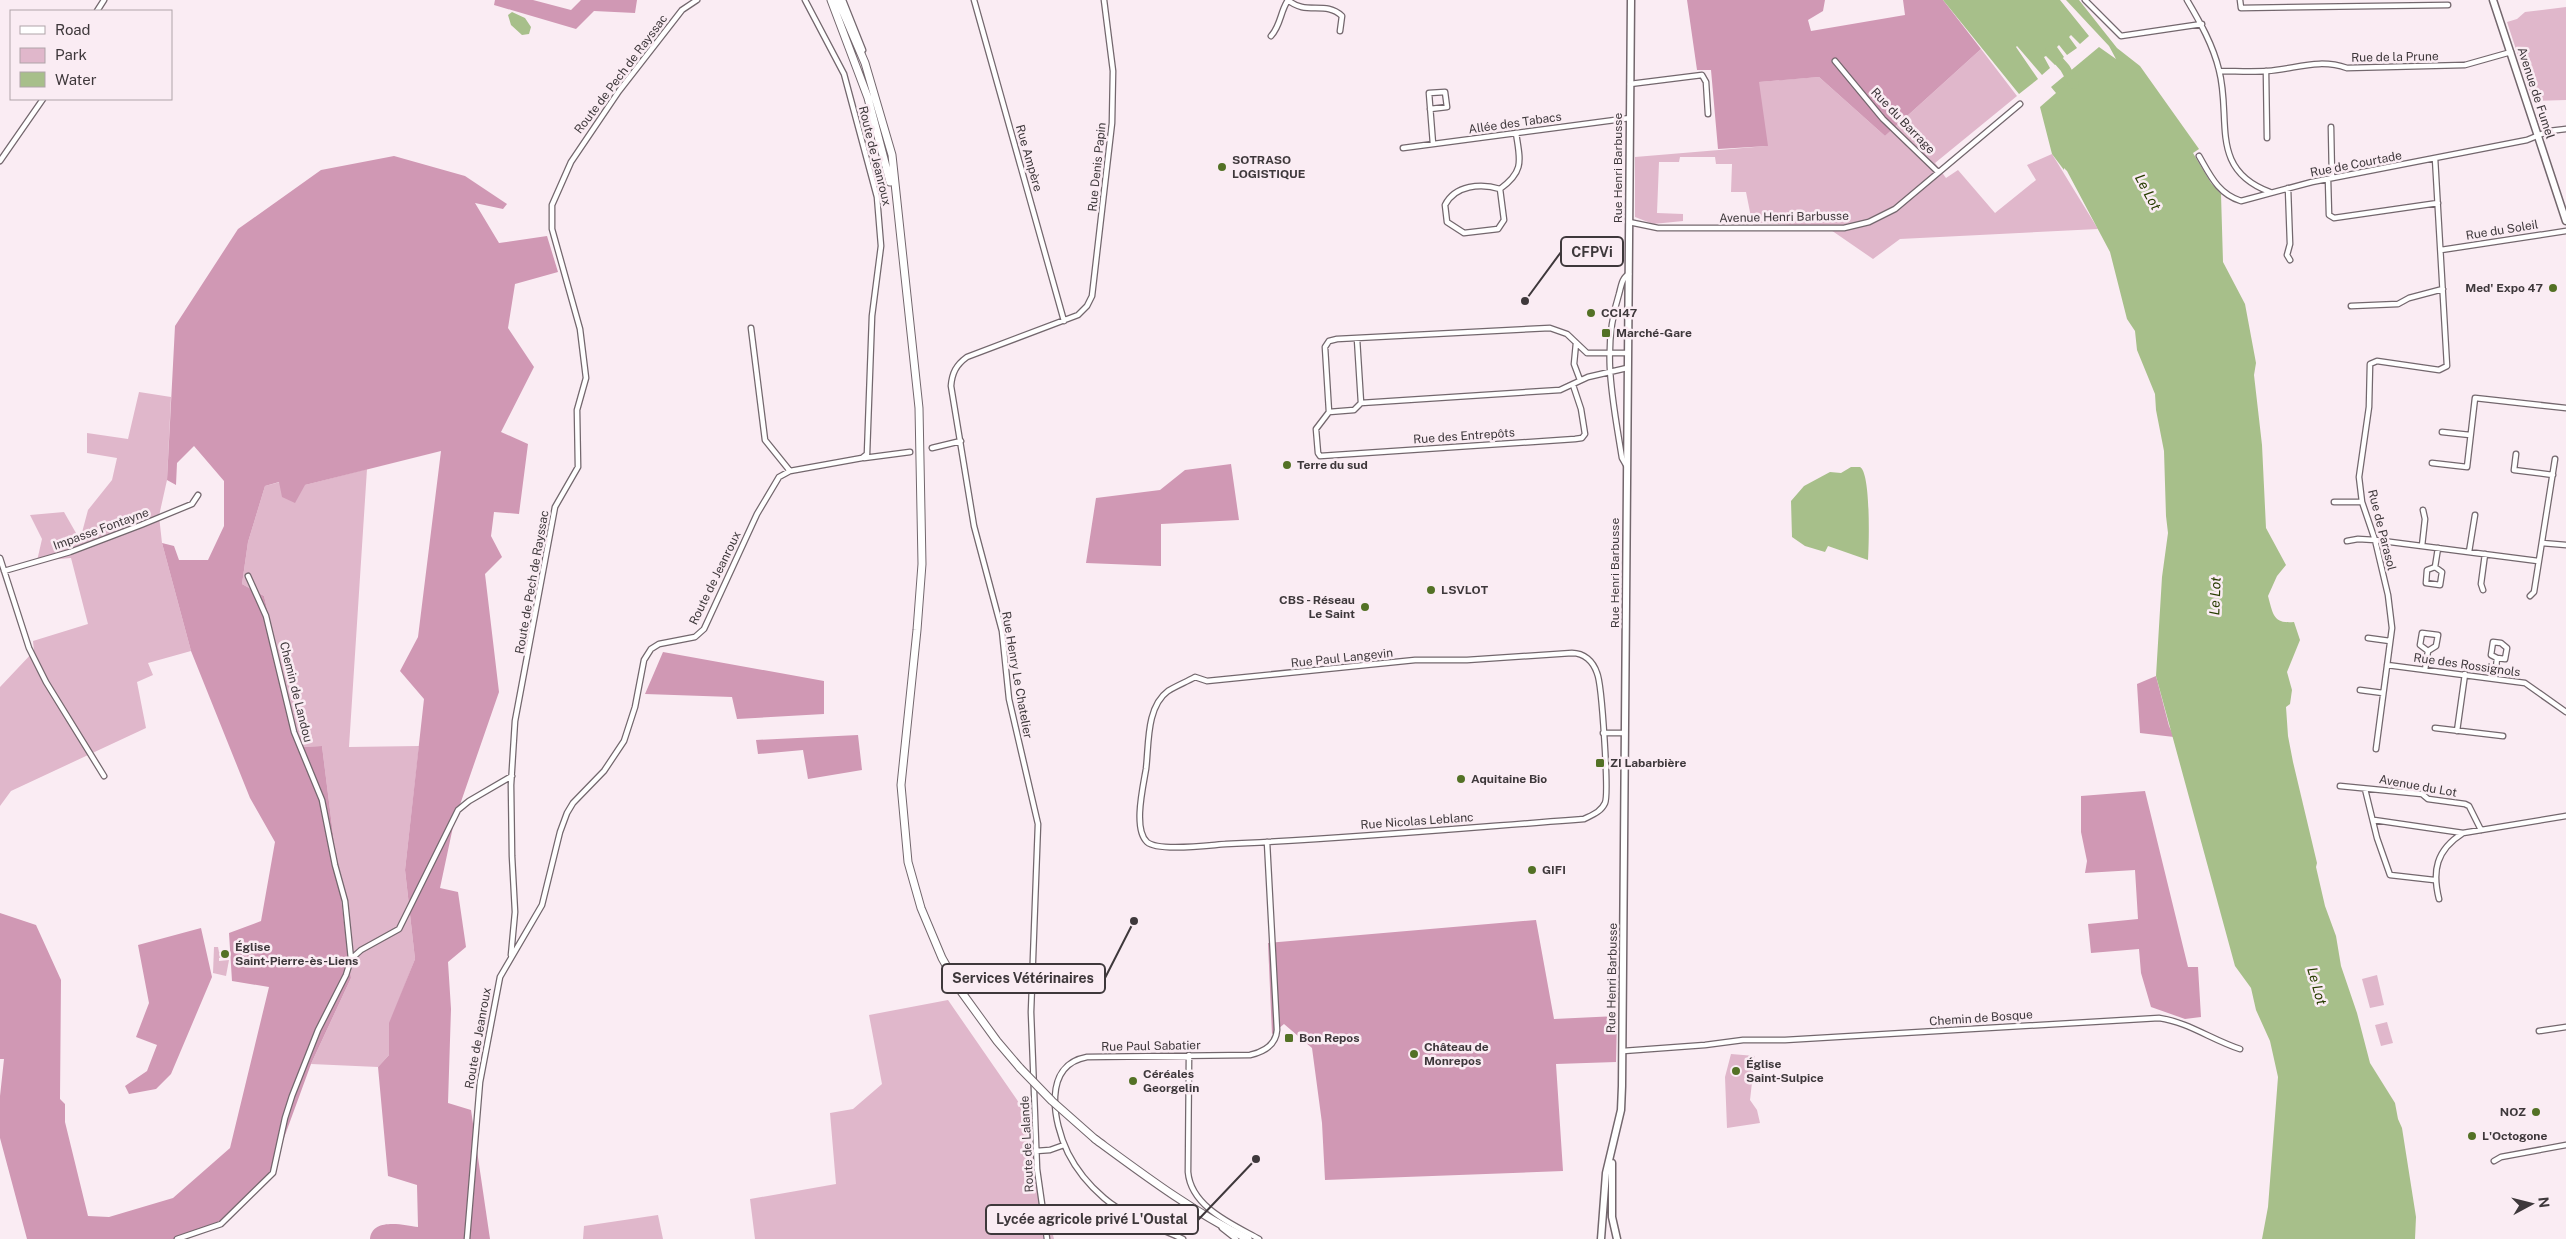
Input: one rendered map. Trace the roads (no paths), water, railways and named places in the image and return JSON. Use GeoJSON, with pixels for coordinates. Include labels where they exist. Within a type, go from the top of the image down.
{"type":"FeatureCollection","features":[{"type":"Feature","properties":{"kind":"main road"},"geometry":{"type":"LineString","coordinates":[[831,0],[868,98],[896,204]]}},
{"type":"Feature","properties":{"kind":"main road"},"geometry":{"type":"LineString","coordinates":[[838,0],[863,59],[892,155],[919,408],[922,514],[917,630],[901,785],[905,842],[921,908],[942,958],[960,990],[997,1041],[1052,1101],[1094,1139],[1159,1186],[1217,1224],[1248,1239]]}},
{"type":"Feature","properties":{"kind":"main road","name":"Rue Henri Barbusse"},"geometry":{"type":"LineString","coordinates":[[1601,1239],[1606,1173],[1621,1110],[1623,1051],[1626,465],[1632,0]]}},
{"type":"Feature","properties":{"kind":"main road","name":"Avenue de Fumel"},"geometry":{"type":"LineString","coordinates":[[2493,0],[2566,221]]}},
{"type":"Feature","properties":{"kind":"main road","name":"Rue Henri Barbusse"},"geometry":{"type":"LineString","coordinates":[[1613,1145],[1611,1191],[1617,1239]]}},
{"type":"Feature","properties":{"kind":"street","name":"Route de Pech de Rayssac"},"geometry":{"type":"LineString","coordinates":[[511,956],[515,912],[512,856],[512,776],[515,721],[556,507],[578,467],[577,410],[586,378],[585,357],[576,313],[552,229],[552,205],[571,162],[619,91],[682,10],[697,0]]}},
{"type":"Feature","properties":{"kind":"street","name":"Route de Jeanroux"},"geometry":{"type":"LineString","coordinates":[[805,0],[844,74],[873,180],[881,227],[880,262],[870,348],[868,447],[867,454],[862,458]]}},
{"type":"Feature","properties":{"kind":"street"},"geometry":{"type":"LineString","coordinates":[[843,0],[861,46],[863,59]]}},
{"type":"Feature","properties":{"kind":"street","name":"Rue Ampère"},"geometry":{"type":"LineString","coordinates":[[974,0],[1064,322]]}},
{"type":"Feature","properties":{"kind":"street","name":"Rue Denis Papin"},"geometry":{"type":"LineString","coordinates":[[1064,322],[1078,315],[1087,306],[1095,285],[1112,123],[1113,71],[1104,0]]}},
{"type":"Feature","properties":{"kind":"street"},"geometry":{"type":"LineString","coordinates":[[1271,36],[1278,28],[1282,9],[1288,0],[1293,4],[1306,6],[1325,4],[1335,7],[1342,16],[1340,31]]}},
{"type":"Feature","properties":{"kind":"street"},"geometry":{"type":"LineString","coordinates":[[2086,0],[2121,36],[2202,24]]}},
{"type":"Feature","properties":{"kind":"street"},"geometry":{"type":"LineString","coordinates":[[2187,0],[2202,24],[2220,71],[2225,135],[2230,161],[2243,177],[2271,193]]}},
{"type":"Feature","properties":{"kind":"street"},"geometry":{"type":"LineString","coordinates":[[2240,0],[2242,8],[2427,2],[2448,4]]}},
{"type":"Feature","properties":{"kind":"street","name":"Rue de la Prune"},"geometry":{"type":"LineString","coordinates":[[2220,71],[2266,71],[2300,68],[2311,63],[2332,63],[2347,68],[2465,65],[2511,52]]}},
{"type":"Feature","properties":{"kind":"street","name":"Rue du Barrage"},"geometry":{"type":"LineString","coordinates":[[1835,61],[1883,119],[1938,172]]}},
{"type":"Feature","properties":{"kind":"street"},"geometry":{"type":"LineString","coordinates":[[2266,71],[2267,138]]}},
{"type":"Feature","properties":{"kind":"street"},"geometry":{"type":"LineString","coordinates":[[1630,84],[1702,75],[1706,82],[1708,114]]}},
{"type":"Feature","properties":{"kind":"street"},"geometry":{"type":"LineString","coordinates":[[1430,109],[1447,107],[1445,92],[1429,93],[1430,109],[1433,144]]}},
{"type":"Feature","properties":{"kind":"street"},"geometry":{"type":"LineString","coordinates":[[0,161],[42,100]]}},
{"type":"Feature","properties":{"kind":"street","name":"Avenue Henri Barbusse"},"geometry":{"type":"LineString","coordinates":[[1629,222],[1658,228],[1844,228],[1869,222],[1895,208],[2020,104]]}},
{"type":"Feature","properties":{"kind":"street","name":"Allée des Tabacs"},"geometry":{"type":"LineString","coordinates":[[1403,148],[1630,118]]}},
{"type":"Feature","properties":{"kind":"street"},"geometry":{"type":"LineString","coordinates":[[2331,127],[2329,215],[2334,218],[2438,203]]}},
{"type":"Feature","properties":{"kind":"street","name":"Rue de Courtade"},"geometry":{"type":"LineString","coordinates":[[2199,156],[2216,186],[2230,198],[2241,201],[2288,188],[2538,137],[2556,129],[2566,129]]}},
{"type":"Feature","properties":{"kind":"street"},"geometry":{"type":"LineString","coordinates":[[1500,189],[1510,182],[1520,164],[1516,133]]}},
{"type":"Feature","properties":{"kind":"street","name":"Rue de Parasol"},"geometry":{"type":"LineString","coordinates":[[2376,749],[2392,628],[2388,595],[2362,502],[2359,477],[2369,407],[2370,364],[2377,361],[2444,369],[2447,361],[2435,158]]}},
{"type":"Feature","properties":{"kind":"street"},"geometry":{"type":"LineString","coordinates":[[1489,185],[1500,189],[1504,220],[1501,227],[1464,233],[1448,222],[1445,205],[1449,197],[1457,190],[1489,185]]}},
{"type":"Feature","properties":{"kind":"street"},"geometry":{"type":"LineString","coordinates":[[2288,188],[2290,244],[2287,255],[2290,260]]}},
{"type":"Feature","properties":{"kind":"street","name":"Rue du Soleil"},"geometry":{"type":"LineString","coordinates":[[2441,250],[2566,230]]}},
{"type":"Feature","properties":{"kind":"street"},"geometry":{"type":"LineString","coordinates":[[1626,465],[1622,458],[1608,354],[1618,299],[1624,278],[1629,274]]}},
{"type":"Feature","properties":{"kind":"street"},"geometry":{"type":"LineString","coordinates":[[2350,306],[2398,304],[2409,298],[2443,289]]}},
{"type":"Feature","properties":{"kind":"street","name":"Rue Henry Le Chatelier"},"geometry":{"type":"LineString","coordinates":[[1034,1077],[1031,990],[1038,824],[1009,699],[1002,631],[974,526],[961,441],[950,386],[952,376],[960,362],[1064,322]]}},
{"type":"Feature","properties":{"kind":"street"},"geometry":{"type":"LineString","coordinates":[[751,328],[765,440],[790,471],[862,458],[910,452]]}},
{"type":"Feature","properties":{"kind":"street"},"geometry":{"type":"LineString","coordinates":[[1627,368],[1609,371],[1580,380],[1560,390],[1361,403],[1354,410],[1329,412],[1325,347],[1329,341],[1550,328],[1560,331],[1586,353],[1628,353]]}},
{"type":"Feature","properties":{"kind":"street"},"geometry":{"type":"LineString","coordinates":[[1358,339],[1361,403]]}},
{"type":"Feature","properties":{"kind":"street"},"geometry":{"type":"LineString","coordinates":[[1576,343],[1574,364],[1580,380]]}},
{"type":"Feature","properties":{"kind":"street","name":"Rue des Entrepôts"},"geometry":{"type":"LineString","coordinates":[[1329,412],[1316,429],[1318,453],[1320,456],[1575,439],[1582,438],[1584,434],[1581,409],[1573,385]]}},
{"type":"Feature","properties":{"kind":"street"},"geometry":{"type":"LineString","coordinates":[[2432,463],[2467,467],[2475,398],[2566,408]]}},
{"type":"Feature","properties":{"kind":"street"},"geometry":{"type":"LineString","coordinates":[[2442,432],[2470,435]]}},
{"type":"Feature","properties":{"kind":"street"},"geometry":{"type":"LineString","coordinates":[[932,448],[961,441]]}},
{"type":"Feature","properties":{"kind":"street"},"geometry":{"type":"LineString","coordinates":[[2516,454],[2514,470],[2553,474]]}},
{"type":"Feature","properties":{"kind":"street"},"geometry":{"type":"LineString","coordinates":[[2530,596],[2534,592],[2555,459]]}},
{"type":"Feature","properties":{"kind":"street","name":"Route de Jeanroux"},"geometry":{"type":"LineString","coordinates":[[467,1239],[480,1082],[500,977],[542,905],[560,832],[567,814],[573,803],[604,772],[624,741],[635,708],[644,660],[651,649],[659,644],[695,637],[704,629],[757,514],[779,477],[790,471]]}},
{"type":"Feature","properties":{"kind":"street","name":"Impasse Fontayne"},"geometry":{"type":"LineString","coordinates":[[4,571],[70,552],[141,525],[192,504],[198,495]]}},
{"type":"Feature","properties":{"kind":"street"},"geometry":{"type":"LineString","coordinates":[[2334,502],[2362,502]]}},
{"type":"Feature","properties":{"kind":"street"},"geometry":{"type":"LineString","coordinates":[[2422,546],[2425,519],[2423,510]]}},
{"type":"Feature","properties":{"kind":"street"},"geometry":{"type":"LineString","coordinates":[[2469,552],[2475,515]]}},
{"type":"Feature","properties":{"kind":"street"},"geometry":{"type":"LineString","coordinates":[[2347,541],[2358,539],[2374,540],[2538,561]]}},
{"type":"Feature","properties":{"kind":"street"},"geometry":{"type":"LineString","coordinates":[[2542,543],[2566,545]]}},
{"type":"Feature","properties":{"kind":"street"},"geometry":{"type":"LineString","coordinates":[[2435,567],[2438,548]]}},
{"type":"Feature","properties":{"kind":"street"},"geometry":{"type":"LineString","coordinates":[[2483,590],[2481,584],[2485,554]]}},
{"type":"Feature","properties":{"kind":"street"},"geometry":{"type":"LineString","coordinates":[[0,558],[29,648],[46,682],[104,776]]}},
{"type":"Feature","properties":{"kind":"street"},"geometry":{"type":"LineString","coordinates":[[2435,567],[2442,572],[2440,584],[2426,583],[2427,570],[2435,567]]}},
{"type":"Feature","properties":{"kind":"street","name":"Chemin de Landou"},"geometry":{"type":"LineString","coordinates":[[248,576],[266,616],[294,732],[322,800],[335,865],[345,902],[350,960]]}},
{"type":"Feature","properties":{"kind":"street"},"geometry":{"type":"LineString","coordinates":[[2424,670],[2428,651],[2436,646],[2438,635],[2422,633],[2420,644],[2428,651]]}},
{"type":"Feature","properties":{"kind":"street"},"geometry":{"type":"LineString","coordinates":[[2368,638],[2390,641]]}},
{"type":"Feature","properties":{"kind":"street"},"geometry":{"type":"LineString","coordinates":[[2493,642],[2501,643],[2508,648],[2505,659],[2497,658],[2491,655],[2493,642]]}},
{"type":"Feature","properties":{"kind":"street","name":"Rue Paul Langevin"},"geometry":{"type":"LineString","coordinates":[[1154,846],[1144,838],[1140,823],[1152,717],[1157,703],[1164,695],[1195,677],[1206,681],[1415,660],[1578,653],[1593,665],[1598,675],[1603,733]]}},
{"type":"Feature","properties":{"kind":"street"},"geometry":{"type":"LineString","coordinates":[[2495,678],[2497,658]]}},
{"type":"Feature","properties":{"kind":"street","name":"Rue des Rossignols"},"geometry":{"type":"LineString","coordinates":[[2387,665],[2526,683],[2566,712]]}},
{"type":"Feature","properties":{"kind":"street"},"geometry":{"type":"LineString","coordinates":[[2457,730],[2465,674]]}},
{"type":"Feature","properties":{"kind":"street"},"geometry":{"type":"LineString","coordinates":[[2360,690],[2383,693]]}},
{"type":"Feature","properties":{"kind":"street"},"geometry":{"type":"LineString","coordinates":[[2435,728],[2503,736]]}},
{"type":"Feature","properties":{"kind":"street"},"geometry":{"type":"LineString","coordinates":[[1603,733],[1625,733]]}},
{"type":"Feature","properties":{"kind":"street","name":"Rue Nicolas Leblanc"},"geometry":{"type":"LineString","coordinates":[[1154,846],[1267,842],[1584,819],[1598,812],[1606,801],[1603,733]]}},
{"type":"Feature","properties":{"kind":"street"},"geometry":{"type":"LineString","coordinates":[[177,1239],[222,1224],[273,1173],[290,1104],[318,1030],[346,976],[350,960],[361,950],[399,928],[458,810],[469,801],[512,776]]}},
{"type":"Feature","properties":{"kind":"street","name":"Avenue du Lot"},"geometry":{"type":"LineString","coordinates":[[2340,786],[2422,794],[2428,799],[2465,804],[2469,806],[2481,830]]}},
{"type":"Feature","properties":{"kind":"street","name":"Avenue du Lot"},"geometry":{"type":"LineString","coordinates":[[2365,789],[2377,838],[2390,874],[2434,880]]}},
{"type":"Feature","properties":{"kind":"street"},"geometry":{"type":"LineString","coordinates":[[2374,820],[2463,833],[2566,816]]}},
{"type":"Feature","properties":{"kind":"street"},"geometry":{"type":"LineString","coordinates":[[2439,900],[2434,880],[2439,855],[2463,833]]}},
{"type":"Feature","properties":{"kind":"street","name":"Rue Paul Sabatier"},"geometry":{"type":"LineString","coordinates":[[1183,1239],[1120,1209],[1105,1199],[1087,1182],[1064,1145],[1057,1116],[1055,1095],[1058,1078],[1067,1064],[1087,1057],[1258,1053],[1267,1048],[1276,1036],[1267,842]]}},
{"type":"Feature","properties":{"kind":"street","name":"Chemin de Bosque"},"geometry":{"type":"LineString","coordinates":[[1623,1051],[1743,1040],[1785,1040],[2159,1018],[2182,1022],[2222,1044],[2240,1049]]}},
{"type":"Feature","properties":{"kind":"street"},"geometry":{"type":"LineString","coordinates":[[2539,1031],[2566,1027]]}},
{"type":"Feature","properties":{"kind":"street"},"geometry":{"type":"LineString","coordinates":[[1188,1056],[1188,1172],[1192,1191],[1196,1197],[1234,1226],[1259,1239]]}},
{"type":"Feature","properties":{"kind":"street","name":"Route de Lalande"},"geometry":{"type":"LineString","coordinates":[[1034,1077],[1038,1187],[1047,1239]]}},
{"type":"Feature","properties":{"kind":"street"},"geometry":{"type":"LineString","coordinates":[[1036,1151],[1050,1150],[1064,1145]]}},
{"type":"Feature","properties":{"kind":"street"},"geometry":{"type":"LineString","coordinates":[[2494,1161],[2501,1157],[2566,1145]]}},
{"type":"Feature","properties":{"kind":"street"},"geometry":{"type":"LineString","coordinates":[[1217,1224],[1236,1239]]}},
{"type":"Feature","properties":{"kind":"water"},"geometry":{"type":"Polygon","coordinates":[[[1943,0],[2060,0],[2089,36],[2080,44],[2071,35],[2069,37],[2077,48],[2067,55],[2059,45],[2057,47],[2064,57],[2055,65],[2046,56],[2044,57],[2050,68],[2042,75],[2017,46],[2038,79],[2019,94],[1943,0]]]}},
{"type":"Feature","properties":{"kind":"water"},"geometry":{"type":"Polygon","coordinates":[[[2066,0],[2079,0],[2117,48],[2140,66],[2199,149],[2193,153],[2211,183],[2221,194],[2223,262],[2245,304],[2256,363],[2254,375],[2262,445],[2266,528],[2286,565],[2277,576],[2268,596],[2275,616],[2282,621],[2294,622],[2300,640],[2287,672],[2292,690],[2290,704],[2286,707],[2288,736],[2317,863],[2316,867],[2325,906],[2336,936],[2341,966],[2357,1013],[2370,1063],[2395,1103],[2402,1128],[2416,1217],[2415,1239],[2262,1239],[2268,1207],[2278,1077],[2270,1041],[2256,1010],[2251,988],[2235,966],[2156,676],[2162,577],[2168,533],[2164,451],[2156,410],[2155,394],[2137,350],[2135,331],[2127,319],[2110,252],[2067,171],[2064,168],[2064,170],[2052,154],[2040,107],[2056,93],[2051,87],[2099,47],[2116,59],[2109,46],[2066,0]]]}},
{"type":"Feature","properties":{"kind":"water"},"geometry":{"type":"Polygon","coordinates":[[[512,12],[525,18],[531,27],[529,34],[522,35],[511,25],[508,15],[512,12]]]}},
{"type":"Feature","properties":{"kind":"water"},"geometry":{"type":"Polygon","coordinates":[[[1851,467],[1860,467],[1864,472],[1866,482],[1868,495],[1868,560],[1828,546],[1825,552],[1805,546],[1792,537],[1791,501],[1804,486],[1830,472],[1841,473],[1851,467]]]}},
{"type":"Feature","properties":{"kind":"waterway","name":"Le Lot"},"geometry":{"type":"LineString","coordinates":[[2050,51],[2065,68],[2074,84]]}},
{"type":"Feature","properties":{"kind":"place","name":"SOTRASO LOGISTIQUE"},"geometry":{"type":"Point","coordinates":[1222,167]}},
{"type":"Feature","properties":{"kind":"place","name":"Med' Expo 47"},"geometry":{"type":"Point","coordinates":[2553,288]}},
{"type":"Feature","properties":{"kind":"place","name":"CFPVi"},"geometry":{"type":"Point","coordinates":[1525,301]}},
{"type":"Feature","properties":{"kind":"place","name":"CCI47"},"geometry":{"type":"Point","coordinates":[1591,313]}},
{"type":"Feature","properties":{"kind":"place","name":"Marché-Gare"},"geometry":{"type":"Point","coordinates":[1606,333]}},
{"type":"Feature","properties":{"kind":"place","name":"Terre du sud"},"geometry":{"type":"Point","coordinates":[1287,465]}},
{"type":"Feature","properties":{"kind":"place","name":"LSVLOT"},"geometry":{"type":"Point","coordinates":[1431,590]}},
{"type":"Feature","properties":{"kind":"place","name":"CBS - Réseau Le Saint"},"geometry":{"type":"Point","coordinates":[1365,607]}},
{"type":"Feature","properties":{"kind":"place","name":"ZI Labarbière"},"geometry":{"type":"Point","coordinates":[1600,763]}},
{"type":"Feature","properties":{"kind":"place","name":"Aquitaine Bio"},"geometry":{"type":"Point","coordinates":[1461,779]}},
{"type":"Feature","properties":{"kind":"place","name":"GIFI"},"geometry":{"type":"Point","coordinates":[1532,870]}},
{"type":"Feature","properties":{"kind":"place","name":"Services Vétérinaires"},"geometry":{"type":"Point","coordinates":[1134,921]}},
{"type":"Feature","properties":{"kind":"place","name":"Église Saint-Pierre-ès-Liens"},"geometry":{"type":"Point","coordinates":[225,954]}},
{"type":"Feature","properties":{"kind":"place","name":"Bon Repos"},"geometry":{"type":"Point","coordinates":[1289,1038]}},
{"type":"Feature","properties":{"kind":"place","name":"Château de Monrepos"},"geometry":{"type":"Point","coordinates":[1414,1054]}},
{"type":"Feature","properties":{"kind":"place","name":"Église Saint-Sulpice"},"geometry":{"type":"Point","coordinates":[1736,1071]}},
{"type":"Feature","properties":{"kind":"place","name":"Céréales Georgelin"},"geometry":{"type":"Point","coordinates":[1133,1081]}},
{"type":"Feature","properties":{"kind":"place","name":"NOZ"},"geometry":{"type":"Point","coordinates":[2536,1112]}},
{"type":"Feature","properties":{"kind":"place","name":"L'Octogone"},"geometry":{"type":"Point","coordinates":[2472,1136]}},
{"type":"Feature","properties":{"kind":"place","name":"Lycée agricole privé L'Oustal"},"geometry":{"type":"Point","coordinates":[1256,1159]}}]}
